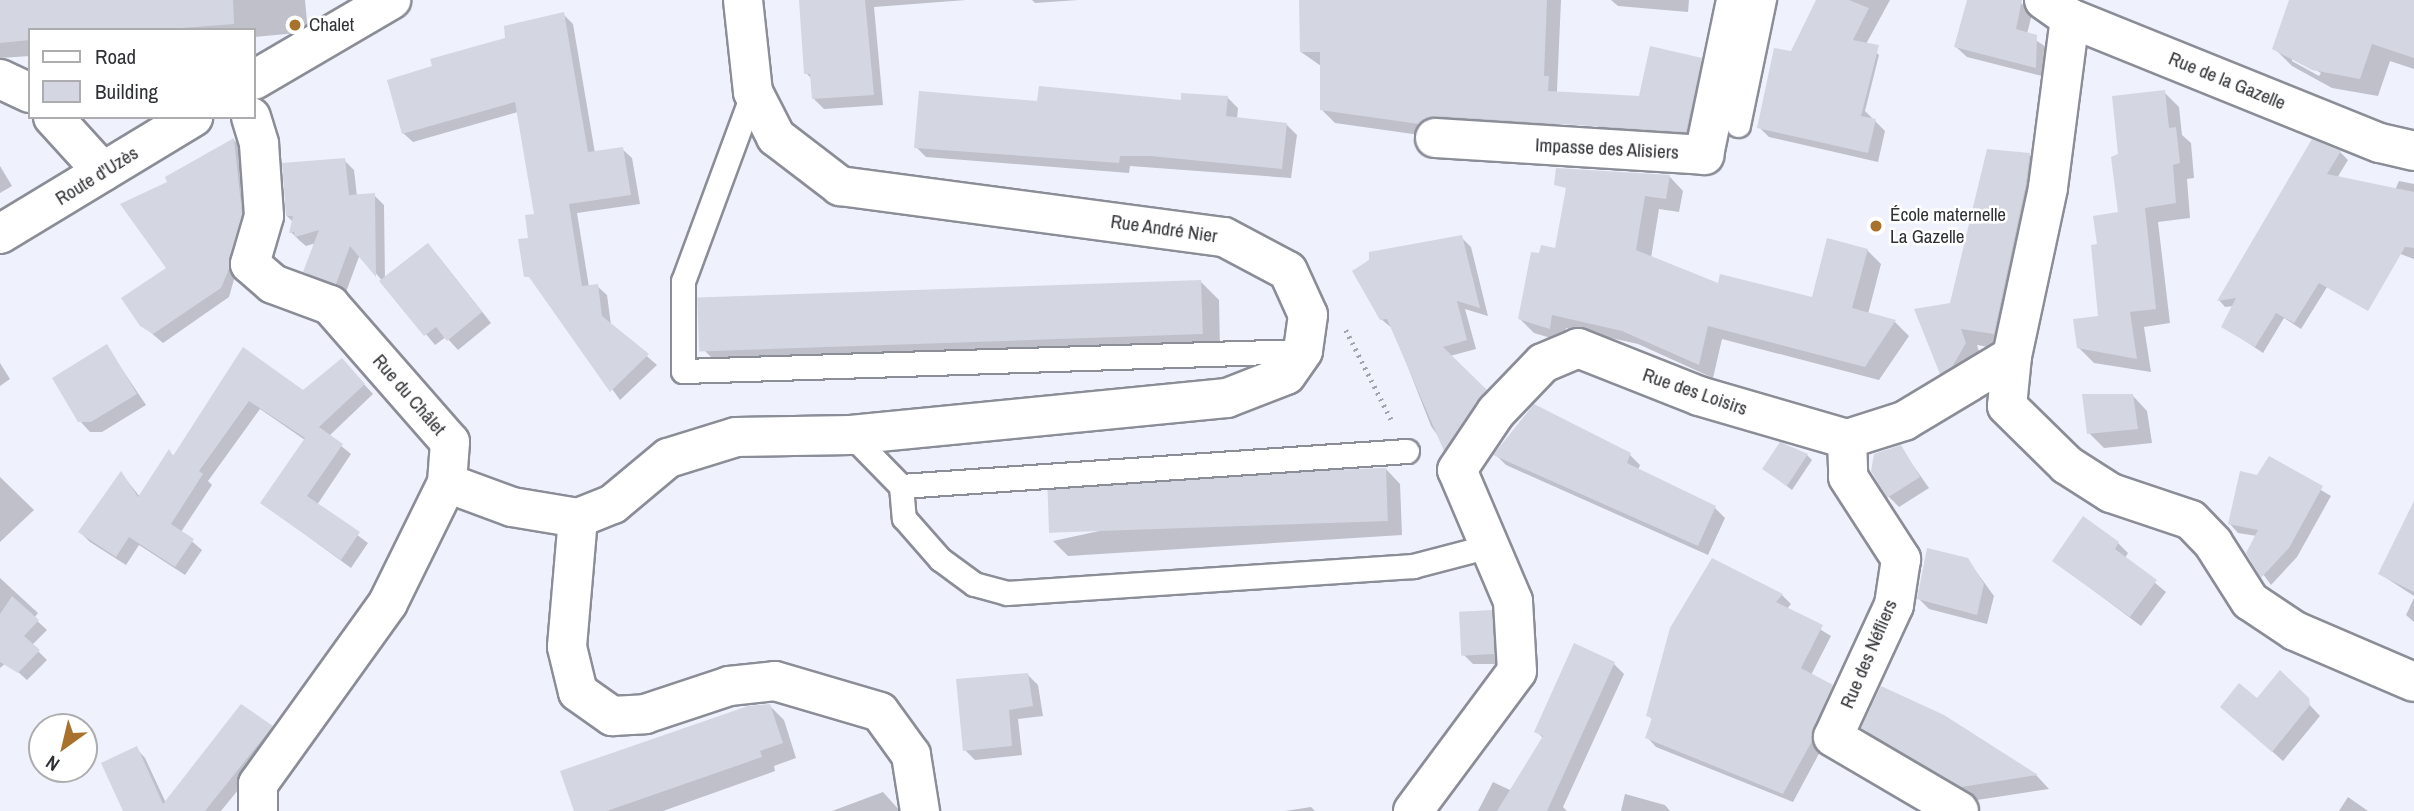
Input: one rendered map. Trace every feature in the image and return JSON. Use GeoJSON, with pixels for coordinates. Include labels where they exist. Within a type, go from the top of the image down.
{"type":"FeatureCollection","features":[{"type":"Feature","properties":{"kind":"street"},"geometry":{"type":"LineString","coordinates":[[256,79],[391,0]]}},
{"type":"Feature","properties":{"kind":"street","name":"Rue André Nier"},"geometry":{"type":"LineString","coordinates":[[743,0],[753,92],[776,137],[840,186],[1224,237],[1289,271],[1308,314],[1303,351]]}},
{"type":"Feature","properties":{"kind":"street","name":"Impasse des Alisiers"},"geometry":{"type":"LineString","coordinates":[[1435,138],[1704,155],[1736,0]]}},
{"type":"Feature","properties":{"kind":"street"},"geometry":{"type":"LineString","coordinates":[[2057,9],[2048,188],[2012,356],[2007,405],[2067,465],[2111,494],[2191,520],[2213,544],[2250,601],[2295,631],[2414,682]]}},
{"type":"Feature","properties":{"kind":"street","name":"Rue de la Gazelle"},"geometry":{"type":"LineString","coordinates":[[2057,9],[2380,144],[2414,151]]}},
{"type":"Feature","properties":{"kind":"street"},"geometry":{"type":"LineString","coordinates":[[0,79],[28,92]]}},
{"type":"Feature","properties":{"kind":"street"},"geometry":{"type":"LineString","coordinates":[[55,119],[103,172]]}},
{"type":"Feature","properties":{"kind":"street","name":"Route d'Uzès"},"geometry":{"type":"LineString","coordinates":[[0,234],[190,119]]}},
{"type":"Feature","properties":{"kind":"street","name":"Rue du Châlet"},"geometry":{"type":"LineString","coordinates":[[252,119],[259,144],[264,216],[250,264],[272,284],[330,305],[450,442],[447,483],[388,604],[258,784],[258,811]]}},
{"type":"Feature","properties":{"kind":"street","name":"Rue des Loisirs"},"geometry":{"type":"LineString","coordinates":[[1413,811],[1517,671],[1513,601],[1457,470],[1496,412],[1543,363],[1578,348],[1699,396],[1847,439]]}},
{"type":"Feature","properties":{"kind":"street"},"geometry":{"type":"LineString","coordinates":[[447,483],[513,507],[579,518],[613,504],[668,458],[736,437],[850,435],[1227,398],[1286,375],[1303,351]]}},
{"type":"Feature","properties":{"kind":"street"},"geometry":{"type":"LineString","coordinates":[[1847,439],[1904,421],[2012,356]]}},
{"type":"Feature","properties":{"kind":"street","name":"Rue des Néfliers"},"geometry":{"type":"LineString","coordinates":[[1847,439],[1848,477],[1901,559],[1894,605],[1833,737],[1959,811]]}},
{"type":"Feature","properties":{"kind":"street"},"geometry":{"type":"LineString","coordinates":[[579,518],[567,647],[578,692],[612,716],[645,714],[729,686],[775,681],[880,712],[911,755],[920,811]]}},
{"type":"Feature","properties":{"kind":"lane"},"geometry":{"type":"LineString","coordinates":[[1738,125],[1764,0]]}},
{"type":"Feature","properties":{"kind":"lane"},"geometry":{"type":"LineString","coordinates":[[753,92],[683,281],[683,371],[1303,351]]}},
{"type":"Feature","properties":{"kind":"lane"},"geometry":{"type":"LineString","coordinates":[[850,435],[901,486],[904,518],[940,559],[974,584],[1007,593],[1413,566],[1489,546]]}},
{"type":"Feature","properties":{"kind":"lane"},"geometry":{"type":"LineString","coordinates":[[901,486],[1407,451]]}},
{"type":"Feature","properties":{"kind":"path"},"geometry":{"type":"LineString","coordinates":[[1339,317],[1407,451]]}},
{"type":"Feature","properties":{"kind":"building"},"geometry":{"type":"Polygon","coordinates":[[[0,0],[233,0],[234,24],[183,28],[28,28],[28,40],[0,43],[0,0]]]}},
{"type":"Feature","properties":{"kind":"building"},"geometry":{"type":"Polygon","coordinates":[[[799,0],[865,0],[874,95],[812,99],[810,74],[804,74],[799,0]]]}},
{"type":"Feature","properties":{"kind":"building"},"geometry":{"type":"Polygon","coordinates":[[[1299,0],[1547,0],[1544,76],[1549,76],[1548,91],[1639,96],[1650,46],[1702,58],[1686,132],[1436,116],[1419,124],[1320,110],[1320,52],[1300,52],[1299,0]]]}},
{"type":"Feature","properties":{"kind":"building"},"geometry":{"type":"Polygon","coordinates":[[[1816,0],[1849,0],[1869,8],[1853,40],[1879,45],[1861,116],[1876,119],[1868,153],[1757,128],[1774,48],[1791,51],[1816,0]]]}},
{"type":"Feature","properties":{"kind":"building"},"geometry":{"type":"Polygon","coordinates":[[[1967,0],[2022,0],[2016,29],[2037,35],[2036,68],[1954,47],[1967,0]]]}},
{"type":"Feature","properties":{"kind":"building"},"geometry":{"type":"Polygon","coordinates":[[[2289,0],[2414,0],[2414,58],[2372,44],[2360,79],[2312,70],[2272,49],[2289,0]]]}},
{"type":"Feature","properties":{"kind":"building"},"geometry":{"type":"Polygon","coordinates":[[[564,12],[588,152],[623,147],[631,195],[569,204],[582,286],[598,284],[602,316],[649,354],[610,392],[529,277],[524,277],[518,239],[528,238],[525,215],[534,214],[515,102],[402,134],[387,80],[432,66],[430,59],[505,38],[504,26],[564,12]]]}},
{"type":"Feature","properties":{"kind":"building"},"geometry":{"type":"Polygon","coordinates":[[[1039,86],[1181,100],[1181,93],[1228,96],[1226,116],[1287,123],[1282,169],[1150,156],[1120,156],[1119,163],[914,148],[919,91],[1037,101],[1039,86]]]}},
{"type":"Feature","properties":{"kind":"building"},"geometry":{"type":"Polygon","coordinates":[[[2165,90],[2169,128],[2176,127],[2180,163],[2173,165],[2176,203],[2145,208],[2156,309],[2130,312],[2137,359],[2077,348],[2073,319],[2098,316],[2091,245],[2097,244],[2093,216],[2118,212],[2111,157],[2118,154],[2112,96],[2165,90]]]}},
{"type":"Feature","properties":{"kind":"building"},"geometry":{"type":"Polygon","coordinates":[[[234,138],[242,214],[229,269],[221,288],[153,334],[140,326],[121,298],[166,268],[120,204],[167,182],[165,177],[234,138]]]}},
{"type":"Feature","properties":{"kind":"building"},"geometry":{"type":"Polygon","coordinates":[[[2312,139],[2341,151],[2327,174],[2414,192],[2414,248],[2405,247],[2368,311],[2319,283],[2294,323],[2276,313],[2255,347],[2221,327],[2236,298],[2217,301],[2312,139]]]}},
{"type":"Feature","properties":{"kind":"building"},"geometry":{"type":"Polygon","coordinates":[[[1987,149],[2030,153],[2026,184],[1994,334],[1961,329],[1966,343],[1952,367],[1940,374],[1914,309],[1950,303],[1987,149]]]}},
{"type":"Feature","properties":{"kind":"building"},"geometry":{"type":"Polygon","coordinates":[[[345,158],[349,195],[375,193],[376,277],[350,246],[336,284],[303,272],[319,230],[295,237],[294,232],[289,233],[293,216],[286,216],[282,163],[345,158]]]}},
{"type":"Feature","properties":{"kind":"building"},"geometry":{"type":"Polygon","coordinates":[[[1556,168],[1670,175],[1666,199],[1645,196],[1636,250],[1718,283],[1720,274],[1812,297],[1827,238],[1868,249],[1852,308],[1896,320],[1865,367],[1708,326],[1699,365],[1622,331],[1552,315],[1550,329],[1518,319],[1531,252],[1539,253],[1541,245],[1555,248],[1566,188],[1554,185],[1556,168]]]}},
{"type":"Feature","properties":{"kind":"building"},"geometry":{"type":"Polygon","coordinates":[[[1462,235],[1480,308],[1457,301],[1467,340],[1443,347],[1487,390],[1444,451],[1387,319],[1380,320],[1352,271],[1369,260],[1369,252],[1462,235]]]}},
{"type":"Feature","properties":{"kind":"building"},"geometry":{"type":"Polygon","coordinates":[[[428,243],[482,312],[447,341],[436,327],[424,336],[379,281],[428,243]]]}},
{"type":"Feature","properties":{"kind":"building"},"geometry":{"type":"Polygon","coordinates":[[[1201,280],[1203,334],[699,352],[697,298],[1201,280]]]}},
{"type":"Feature","properties":{"kind":"building"},"geometry":{"type":"Polygon","coordinates":[[[107,344],[137,394],[91,422],[78,422],[52,378],[107,344]]]}},
{"type":"Feature","properties":{"kind":"building"},"geometry":{"type":"Polygon","coordinates":[[[243,347],[303,390],[342,358],[365,384],[319,427],[343,444],[307,496],[360,532],[341,560],[260,503],[305,438],[249,401],[199,471],[203,474],[171,524],[194,539],[175,567],[129,537],[116,557],[78,532],[121,471],[138,497],[169,449],[173,456],[243,347]]]}},
{"type":"Feature","properties":{"kind":"building"},"geometry":{"type":"Polygon","coordinates":[[[2082,394],[2133,394],[2138,429],[2087,434],[2082,394]]]}},
{"type":"Feature","properties":{"kind":"building"},"geometry":{"type":"Polygon","coordinates":[[[1534,404],[1631,453],[1627,463],[1716,506],[1698,546],[1493,455],[1534,404]]]}},
{"type":"Feature","properties":{"kind":"building"},"geometry":{"type":"Polygon","coordinates":[[[1780,442],[1808,454],[1787,486],[1762,469],[1780,442]]]}},
{"type":"Feature","properties":{"kind":"building"},"geometry":{"type":"Polygon","coordinates":[[[1901,445],[1920,477],[1887,498],[1871,471],[1874,454],[1901,445]]]}},
{"type":"Feature","properties":{"kind":"building"},"geometry":{"type":"Polygon","coordinates":[[[2269,456],[2323,486],[2289,548],[2261,578],[2246,553],[2258,530],[2228,524],[2240,471],[2257,475],[2269,456]]]}},
{"type":"Feature","properties":{"kind":"building"},"geometry":{"type":"Polygon","coordinates":[[[1386,468],[1388,521],[1049,533],[1047,480],[1386,468]]]}},
{"type":"Feature","properties":{"kind":"building"},"geometry":{"type":"Polygon","coordinates":[[[2414,501],[2414,592],[2378,574],[2414,501]]]}},
{"type":"Feature","properties":{"kind":"building"},"geometry":{"type":"Polygon","coordinates":[[[2083,516],[2119,542],[2115,549],[2157,580],[2130,617],[2052,561],[2083,516]]]}},
{"type":"Feature","properties":{"kind":"building"},"geometry":{"type":"Polygon","coordinates":[[[1927,548],[1968,558],[1984,584],[1977,615],[1917,599],[1927,548]]]}},
{"type":"Feature","properties":{"kind":"building"},"geometry":{"type":"Polygon","coordinates":[[[1712,558],[1783,594],[1776,602],[1823,625],[1801,668],[1833,685],[1812,741],[1783,794],[1645,738],[1652,718],[1646,716],[1670,628],[1712,558]]]}},
{"type":"Feature","properties":{"kind":"building"},"geometry":{"type":"Polygon","coordinates":[[[12,596],[39,620],[24,636],[40,650],[18,673],[0,662],[0,614],[12,596]]]}},
{"type":"Feature","properties":{"kind":"building"},"geometry":{"type":"Polygon","coordinates":[[[1492,610],[1494,654],[1461,656],[1459,612],[1492,610]]]}},
{"type":"Feature","properties":{"kind":"building"},"geometry":{"type":"Polygon","coordinates":[[[1574,643],[1615,662],[1547,811],[1497,811],[1543,736],[1534,732],[1574,643]]]}},
{"type":"Feature","properties":{"kind":"building"},"geometry":{"type":"Polygon","coordinates":[[[2280,670],[2309,698],[2310,705],[2272,752],[2220,707],[2239,683],[2257,698],[2280,670]]]}},
{"type":"Feature","properties":{"kind":"building"},"geometry":{"type":"Polygon","coordinates":[[[1028,673],[1033,706],[1009,710],[1012,746],[963,751],[956,679],[1028,673]]]}},
{"type":"Feature","properties":{"kind":"building"},"geometry":{"type":"Polygon","coordinates":[[[1881,686],[1944,715],[2038,775],[1961,787],[1861,728],[1881,686]]]}},
{"type":"Feature","properties":{"kind":"building"},"geometry":{"type":"Polygon","coordinates":[[[241,704],[273,726],[205,811],[123,811],[101,763],[137,746],[163,804],[241,704]]]}},
{"type":"Feature","properties":{"kind":"building"},"geometry":{"type":"Polygon","coordinates":[[[770,704],[783,743],[760,751],[762,757],[607,811],[574,811],[560,771],[748,706],[770,704]]]}},
{"type":"Feature","properties":{"kind":"place","name":"Chalet"},"geometry":{"type":"Point","coordinates":[295,25]}},
{"type":"Feature","properties":{"kind":"place","name":"École maternelle La Gazelle"},"geometry":{"type":"Point","coordinates":[1876,226]}}]}
